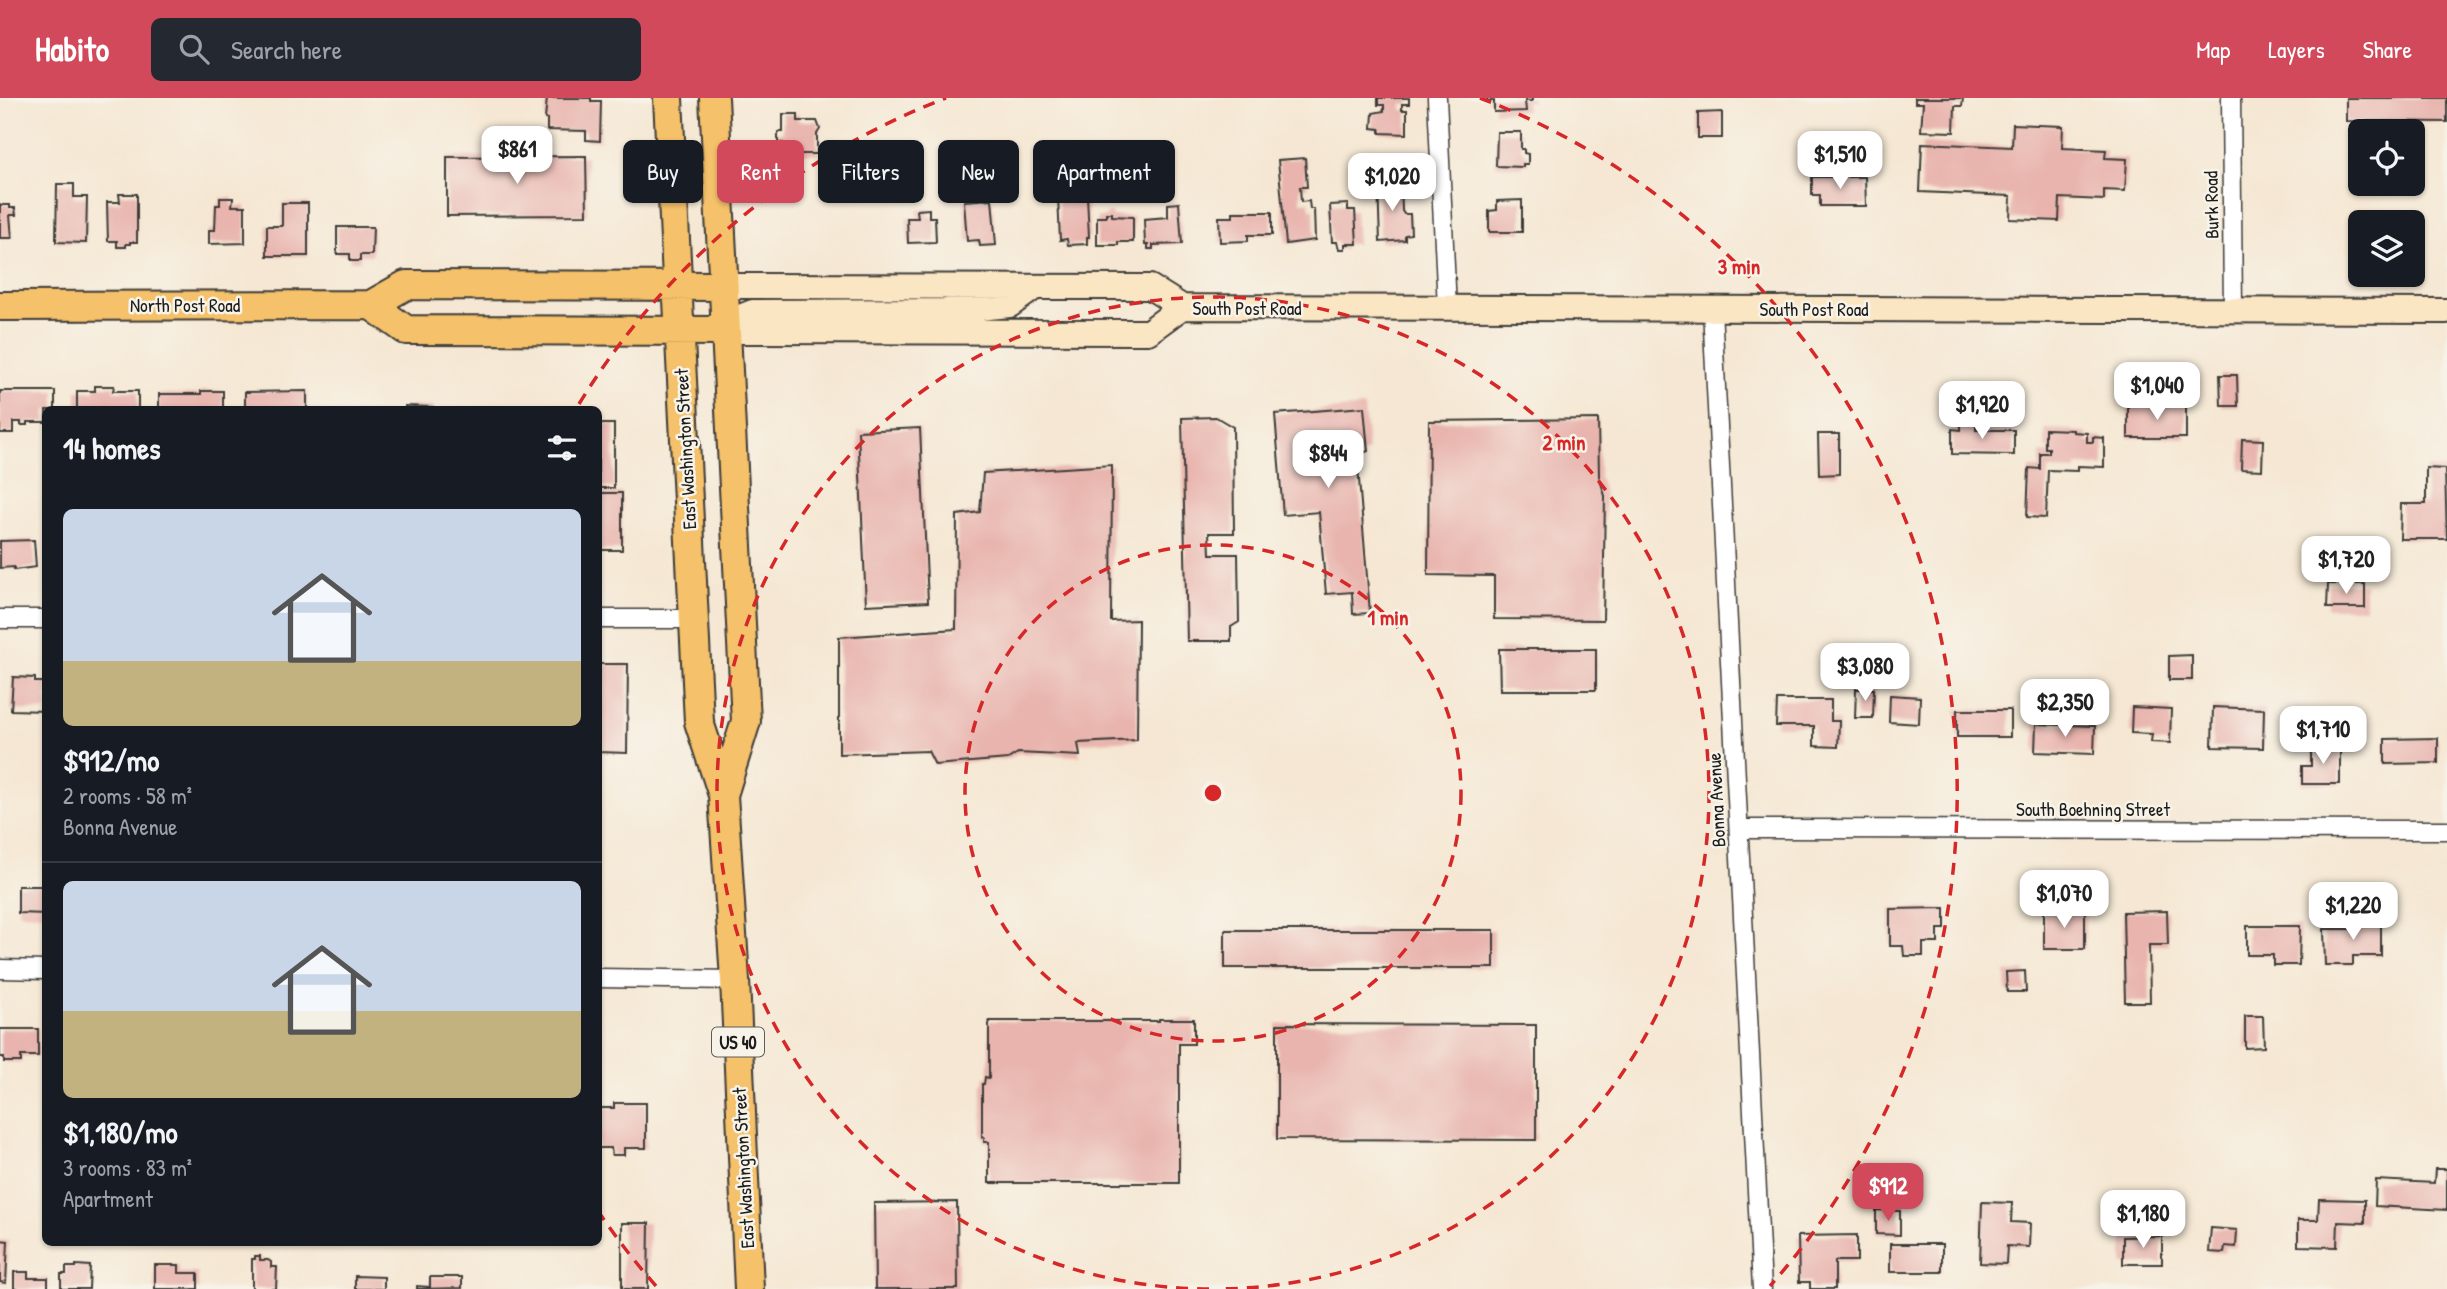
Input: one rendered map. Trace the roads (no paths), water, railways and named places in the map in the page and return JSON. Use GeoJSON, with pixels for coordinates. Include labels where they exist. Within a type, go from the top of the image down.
{"type":"FeatureCollection","features":[{"type":"Feature","properties":{"kind":"main road","name":"East Washington Street"},"geometry":{"type":"LineString","coordinates":[[668,98],[709,329],[746,721],[723,795]]}},
{"type":"Feature","properties":{"kind":"main road","name":"East Washington Street"},"geometry":{"type":"LineString","coordinates":[[709,329],[701,286],[715,99]]}},
{"type":"Feature","properties":{"kind":"main road","name":"North Post Road"},"geometry":{"type":"LineString","coordinates":[[0,306],[371,305],[406,285],[701,286]]}},
{"type":"Feature","properties":{"kind":"main road","name":"South Post Road"},"geometry":{"type":"LineString","coordinates":[[701,286],[1150,287],[1182,307],[2447,311]]}},
{"type":"Feature","properties":{"kind":"main road"},"geometry":{"type":"LineString","coordinates":[[371,305],[405,330],[709,329],[753,312],[946,311],[1010,305],[1035,287]]}},
{"type":"Feature","properties":{"kind":"main road","name":"South Post Road"},"geometry":{"type":"LineString","coordinates":[[709,329],[1148,332],[1182,307]]}},
{"type":"Feature","properties":{"kind":"main road","name":"East Washington Street"},"geometry":{"type":"LineString","coordinates":[[709,329],[681,363],[699,722],[723,795],[735,980],[749,1289]]}},
{"type":"Feature","properties":{"kind":"street"},"geometry":{"type":"LineString","coordinates":[[1437,98],[1447,308]]}},
{"type":"Feature","properties":{"kind":"street","name":"Burk Road"},"geometry":{"type":"LineString","coordinates":[[2231,98],[2233,311]]}},
{"type":"Feature","properties":{"kind":"street","name":"Bonna Avenue"},"geometry":{"type":"LineString","coordinates":[[1712,309],[1762,1289]]}},
{"type":"Feature","properties":{"kind":"street"},"geometry":{"type":"LineString","coordinates":[[0,619],[42,619]]}},
{"type":"Feature","properties":{"kind":"street"},"geometry":{"type":"LineString","coordinates":[[602,619],[694,619]]}},
{"type":"Feature","properties":{"kind":"street","name":"South Boehning Street"},"geometry":{"type":"LineString","coordinates":[[1740,829],[2447,830]]}},
{"type":"Feature","properties":{"kind":"street"},"geometry":{"type":"LineString","coordinates":[[0,969],[42,970]]}},
{"type":"Feature","properties":{"kind":"street"},"geometry":{"type":"LineString","coordinates":[[602,978],[735,980]]}}]}
